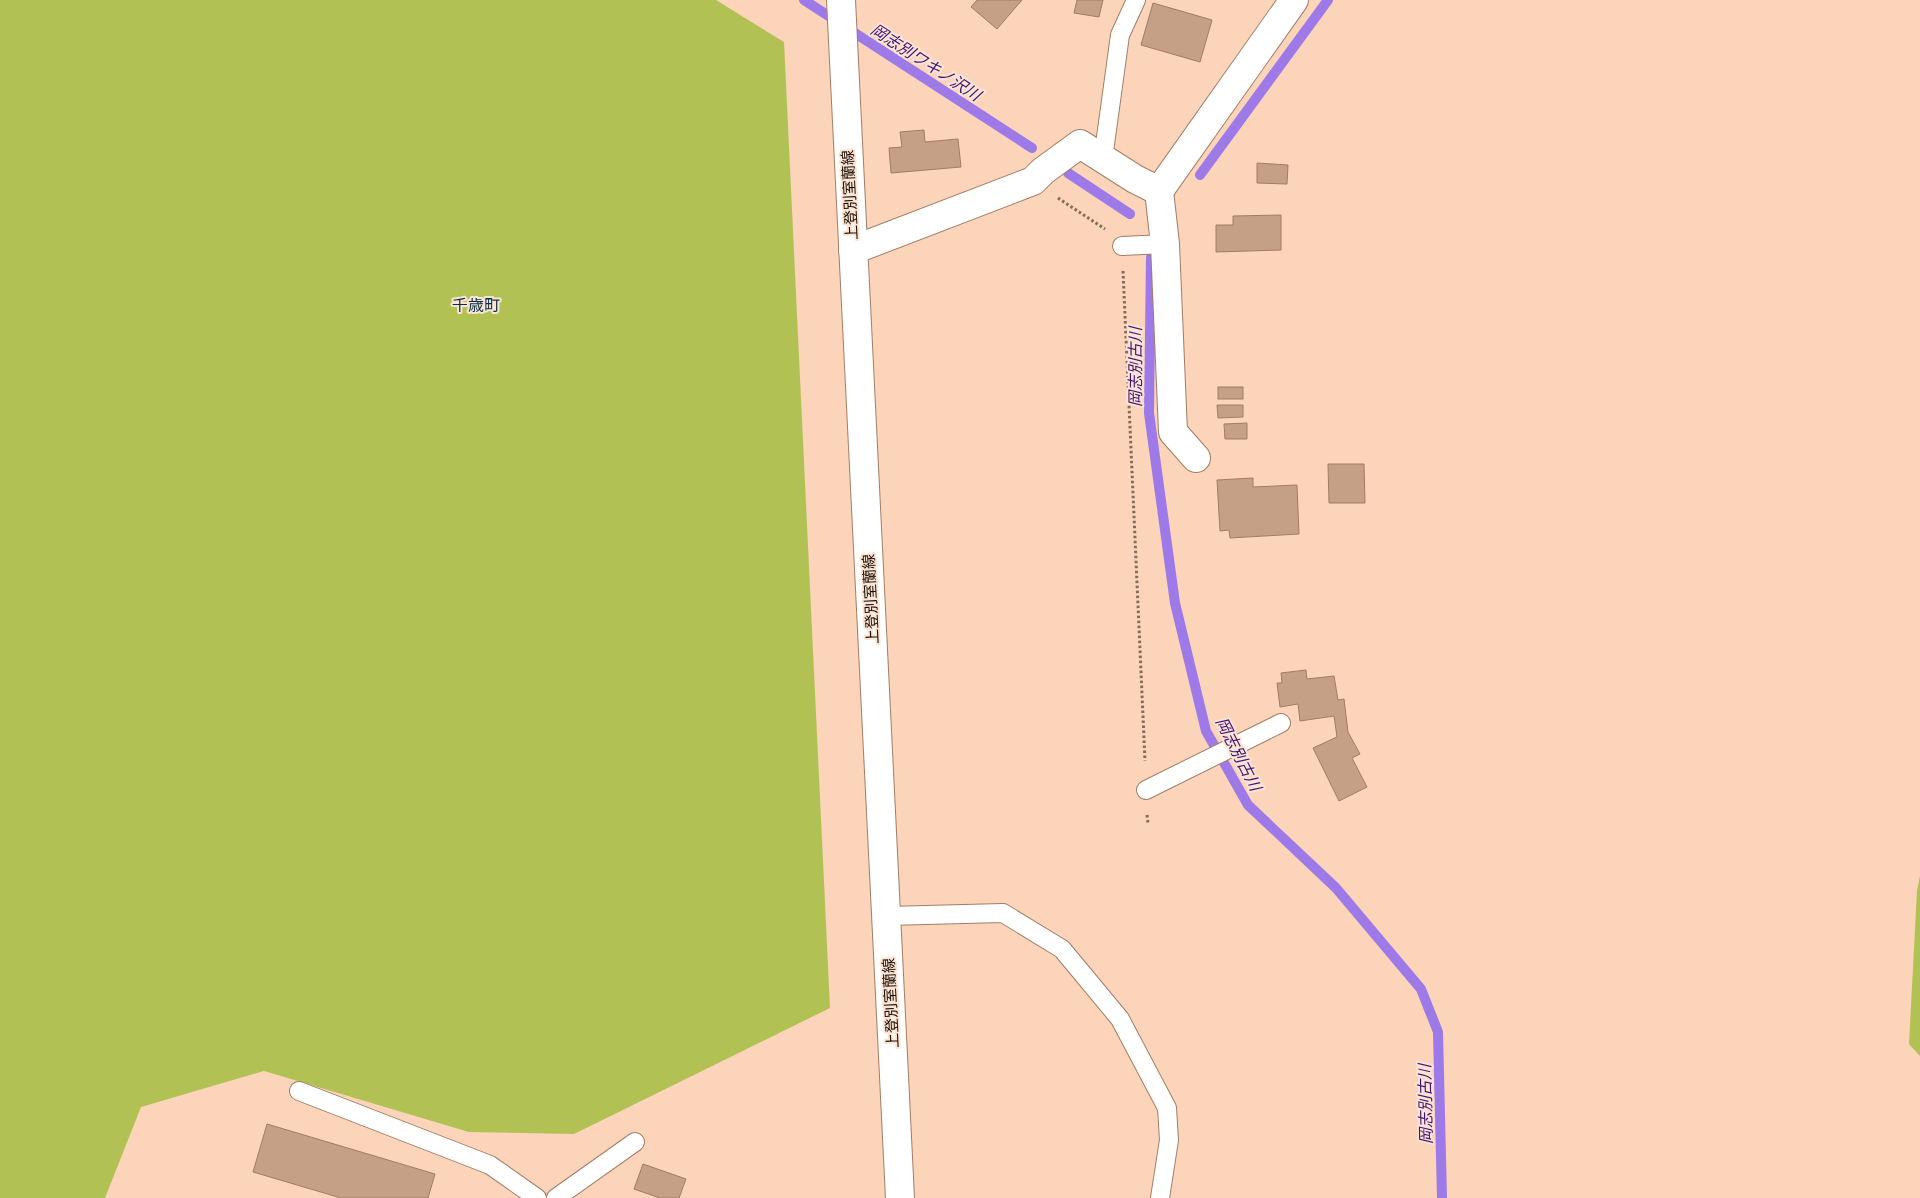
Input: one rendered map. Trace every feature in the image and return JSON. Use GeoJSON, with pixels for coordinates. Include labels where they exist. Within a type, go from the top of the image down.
{"type":"FeatureCollection","features":[{"type":"Feature","properties":{"kind":"main road","name":"上登別室蘭線"},"geometry":{"type":"LineString","coordinates":[[841,0],[900,1198]]}},
{"type":"Feature","properties":{"kind":"main road"},"geometry":{"type":"LineString","coordinates":[[1196,458],[1173,432],[1165,244],[1159,191],[1294,0]]}},
{"type":"Feature","properties":{"kind":"main road"},"geometry":{"type":"LineString","coordinates":[[853,250],[1033,182],[1044,171],[1080,144],[1159,191]]}},
{"type":"Feature","properties":{"kind":"lane"},"geometry":{"type":"LineString","coordinates":[[1103,159],[1120,35],[1136,0]]}},
{"type":"Feature","properties":{"kind":"lane"},"geometry":{"type":"LineString","coordinates":[[1122,246],[1165,244]]}},
{"type":"Feature","properties":{"kind":"lane"},"geometry":{"type":"LineString","coordinates":[[1146,790],[1281,723]]}},
{"type":"Feature","properties":{"kind":"lane"},"geometry":{"type":"LineString","coordinates":[[887,916],[1003,913],[1062,949],[1120,1019],[1167,1108],[1169,1140],[1160,1198]]}},
{"type":"Feature","properties":{"kind":"lane"},"geometry":{"type":"LineString","coordinates":[[299,1091],[490,1165],[537,1198]]}},
{"type":"Feature","properties":{"kind":"lane"},"geometry":{"type":"LineString","coordinates":[[556,1198],[635,1142]]}},
{"type":"Feature","properties":{"kind":"path"},"geometry":{"type":"LineString","coordinates":[[1033,182],[1115,236],[1122,246],[1148,823]]}},
{"type":"Feature","properties":{"kind":"green space"},"geometry":{"type":"Polygon","coordinates":[[[0,0],[716,0],[784,42],[830,1008],[574,1134],[469,1132],[264,1071],[141,1107],[105,1198],[0,1198],[0,0]]]}},
{"type":"Feature","properties":{"kind":"green space"},"geometry":{"type":"Polygon","coordinates":[[[1920,876],[1920,1056],[1909,1044],[1917,891],[1920,876]]]}},
{"type":"Feature","properties":{"kind":"building"},"geometry":{"type":"Polygon","coordinates":[[[977,0],[1022,0],[997,29],[971,7],[977,0]]]}},
{"type":"Feature","properties":{"kind":"building"},"geometry":{"type":"Polygon","coordinates":[[[1077,0],[1103,0],[1099,17],[1074,13],[1077,0]]]}},
{"type":"Feature","properties":{"kind":"building"},"geometry":{"type":"Polygon","coordinates":[[[1153,3],[1212,20],[1200,62],[1141,45],[1153,3]]]}},
{"type":"Feature","properties":{"kind":"building"},"geometry":{"type":"Polygon","coordinates":[[[924,130],[925,142],[958,139],[961,167],[891,173],[889,148],[902,147],[900,132],[924,130]]]}},
{"type":"Feature","properties":{"kind":"building"},"geometry":{"type":"Polygon","coordinates":[[[1257,163],[1288,165],[1287,184],[1257,183],[1257,163]]]}},
{"type":"Feature","properties":{"kind":"building"},"geometry":{"type":"Polygon","coordinates":[[[1281,215],[1281,250],[1216,252],[1216,225],[1233,225],[1233,216],[1281,215]]]}},
{"type":"Feature","properties":{"kind":"building"},"geometry":{"type":"Polygon","coordinates":[[[1218,387],[1243,387],[1243,399],[1218,399],[1218,387]]]}},
{"type":"Feature","properties":{"kind":"building"},"geometry":{"type":"Polygon","coordinates":[[[1217,405],[1243,405],[1243,417],[1218,418],[1217,405]]]}},
{"type":"Feature","properties":{"kind":"building"},"geometry":{"type":"Polygon","coordinates":[[[1247,423],[1247,439],[1225,439],[1224,424],[1247,423]]]}},
{"type":"Feature","properties":{"kind":"building"},"geometry":{"type":"Polygon","coordinates":[[[1328,464],[1364,464],[1365,503],[1329,503],[1328,464]]]}},
{"type":"Feature","properties":{"kind":"building"},"geometry":{"type":"Polygon","coordinates":[[[1253,478],[1253,487],[1297,485],[1299,534],[1230,538],[1229,530],[1220,531],[1217,480],[1253,478]]]}},
{"type":"Feature","properties":{"kind":"building"},"geometry":{"type":"Polygon","coordinates":[[[1306,670],[1307,679],[1334,676],[1338,700],[1344,699],[1348,732],[1360,754],[1352,758],[1367,787],[1339,801],[1313,748],[1337,737],[1334,716],[1300,721],[1298,704],[1280,707],[1277,683],[1282,683],[1281,673],[1306,670]]]}},
{"type":"Feature","properties":{"kind":"building"},"geometry":{"type":"Polygon","coordinates":[[[267,1124],[435,1174],[428,1198],[341,1198],[253,1172],[267,1124]]]}},
{"type":"Feature","properties":{"kind":"building"},"geometry":{"type":"Polygon","coordinates":[[[643,1164],[686,1179],[679,1198],[660,1198],[634,1189],[643,1164]]]}},
{"type":"Feature","properties":{"kind":"waterway","name":"岡志別ワキノ沢川"},"geometry":{"type":"LineString","coordinates":[[804,0],[1032,148]]}},
{"type":"Feature","properties":{"kind":"waterway","name":"岡志別古川"},"geometry":{"type":"LineString","coordinates":[[1200,175],[1328,0]]}},
{"type":"Feature","properties":{"kind":"waterway","name":"岡志別ワキノ沢川"},"geometry":{"type":"LineString","coordinates":[[1068,173],[1130,214]]}},
{"type":"Feature","properties":{"kind":"waterway","name":"岡志別古川"},"geometry":{"type":"LineString","coordinates":[[1151,257],[1149,413],[1175,603],[1206,731],[1248,805],[1336,888],[1421,989],[1438,1032],[1442,1198]]}},
{"type":"Feature","properties":{"kind":"district","name":"千歳町"},"geometry":{"type":"Point","coordinates":[476,305]}}]}
